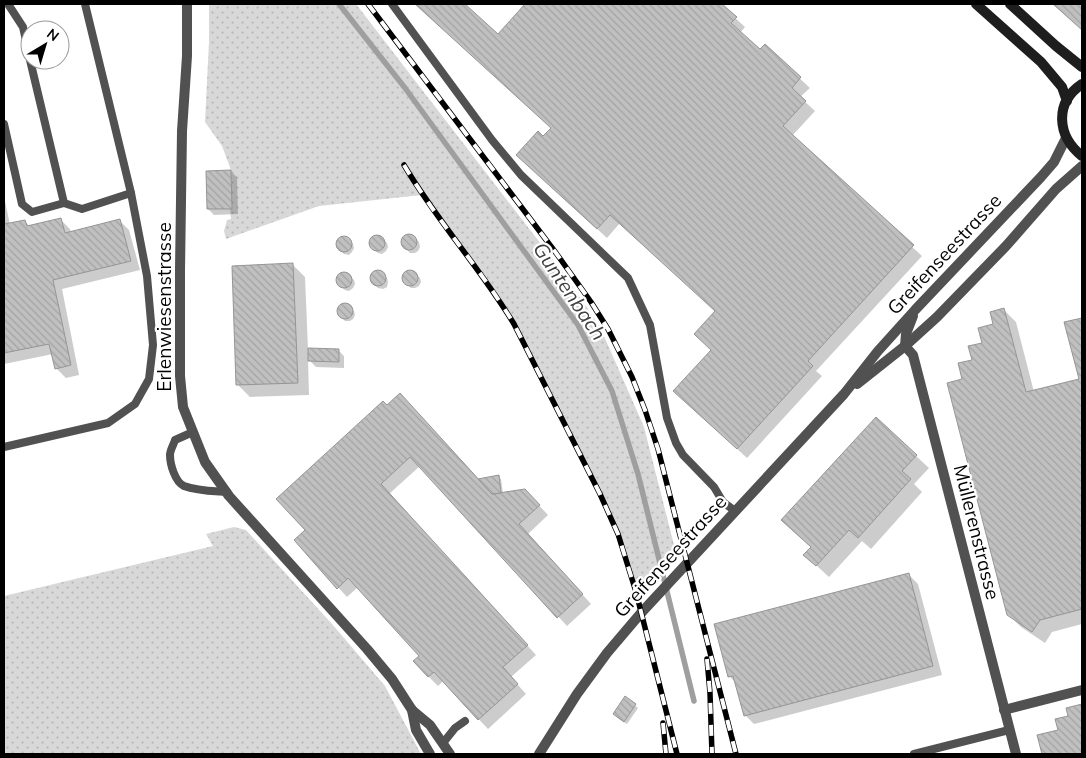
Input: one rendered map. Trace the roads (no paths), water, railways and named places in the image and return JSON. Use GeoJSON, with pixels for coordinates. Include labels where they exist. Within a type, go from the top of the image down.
{"type":"FeatureCollection","features":[{"type":"Feature","properties":{"kind":"main road"},"geometry":{"type":"LineString","coordinates":[[976,4],[1041,62],[1062,87],[1067,101]]}},
{"type":"Feature","properties":{"kind":"main road"},"geometry":{"type":"LineString","coordinates":[[1010,4],[1082,67]]}},
{"type":"Feature","properties":{"kind":"main road"},"geometry":{"type":"LineString","coordinates":[[1082,84],[1072,92],[1067,101],[1063,113],[1062,126],[1066,138],[1073,149],[1082,156]]}},
{"type":"Feature","properties":{"kind":"street","name":"Erlenwiesenstrasse"},"geometry":{"type":"LineString","coordinates":[[186,4],[188,56],[182,141],[180,376],[183,407],[205,462],[227,492],[367,649],[392,679],[412,710],[430,725],[450,754]]}},
{"type":"Feature","properties":{"kind":"street","name":"Greifenseestrasse"},"geometry":{"type":"LineString","coordinates":[[538,754],[607,653],[734,511],[844,394],[878,351],[915,310],[1041,177],[1054,162],[1066,138]]}},
{"type":"Feature","properties":{"kind":"street","name":"Greifenseestrasse"},"geometry":{"type":"LineString","coordinates":[[844,394],[906,346],[937,317],[1006,246],[1056,189],[1082,166]]}},
{"type":"Feature","properties":{"kind":"street"},"geometry":{"type":"LineString","coordinates":[[906,346],[906,334],[915,310]]}},
{"type":"Feature","properties":{"kind":"street","name":"Müllerenstrasse"},"geometry":{"type":"LineString","coordinates":[[906,346],[913,355],[1016,754]]}},
{"type":"Feature","properties":{"kind":"street"},"geometry":{"type":"LineString","coordinates":[[1004,710],[1082,690]]}},
{"type":"Feature","properties":{"kind":"street","name":"Erlenwiesenstrasse"},"geometry":{"type":"LineString","coordinates":[[412,710],[416,730],[430,754]]}},
{"type":"Feature","properties":{"kind":"lane"},"geometry":{"type":"LineString","coordinates":[[6,4],[20,23]]}},
{"type":"Feature","properties":{"kind":"lane"},"geometry":{"type":"LineString","coordinates":[[4,447],[108,424],[136,404],[149,379],[153,345],[147,276],[131,193],[85,4]]}},
{"type":"Feature","properties":{"kind":"lane"},"geometry":{"type":"LineString","coordinates":[[392,4],[492,140],[521,175],[628,278],[650,325],[667,418],[676,443],[683,455],[734,511]]}},
{"type":"Feature","properties":{"kind":"lane"},"geometry":{"type":"LineString","coordinates":[[33,70],[64,204]]}},
{"type":"Feature","properties":{"kind":"lane"},"geometry":{"type":"LineString","coordinates":[[4,124],[22,204],[32,212],[64,204],[82,209],[131,193]]}},
{"type":"Feature","properties":{"kind":"lane"},"geometry":{"type":"LineString","coordinates":[[193,432],[175,440],[170,453],[172,466],[178,481],[183,486],[227,492]]}},
{"type":"Feature","properties":{"kind":"lane"},"geometry":{"type":"LineString","coordinates":[[443,743],[465,721]]}},
{"type":"Feature","properties":{"kind":"lane"},"geometry":{"type":"LineString","coordinates":[[914,754],[1010,730]]}},
{"type":"Feature","properties":{"kind":"waterway","name":"Guntenbach"},"geometry":{"type":"LineString","coordinates":[[339,4],[405,88],[578,325],[612,391],[638,474],[694,701]]}},
{"type":"Feature","properties":{"kind":"railway"},"geometry":{"type":"LineString","coordinates":[[368,4],[591,302],[608,329],[632,377],[658,449],[736,754]]}},
{"type":"Feature","properties":{"kind":"railway"},"geometry":{"type":"LineString","coordinates":[[404,165],[430,206],[488,284],[514,324],[600,494],[618,534],[636,592],[677,754]]}},
{"type":"Feature","properties":{"kind":"railway"},"geometry":{"type":"LineString","coordinates":[[707,659],[712,754]]}},
{"type":"Feature","properties":{"kind":"railway"},"geometry":{"type":"LineString","coordinates":[[663,723],[666,754]]}}]}
